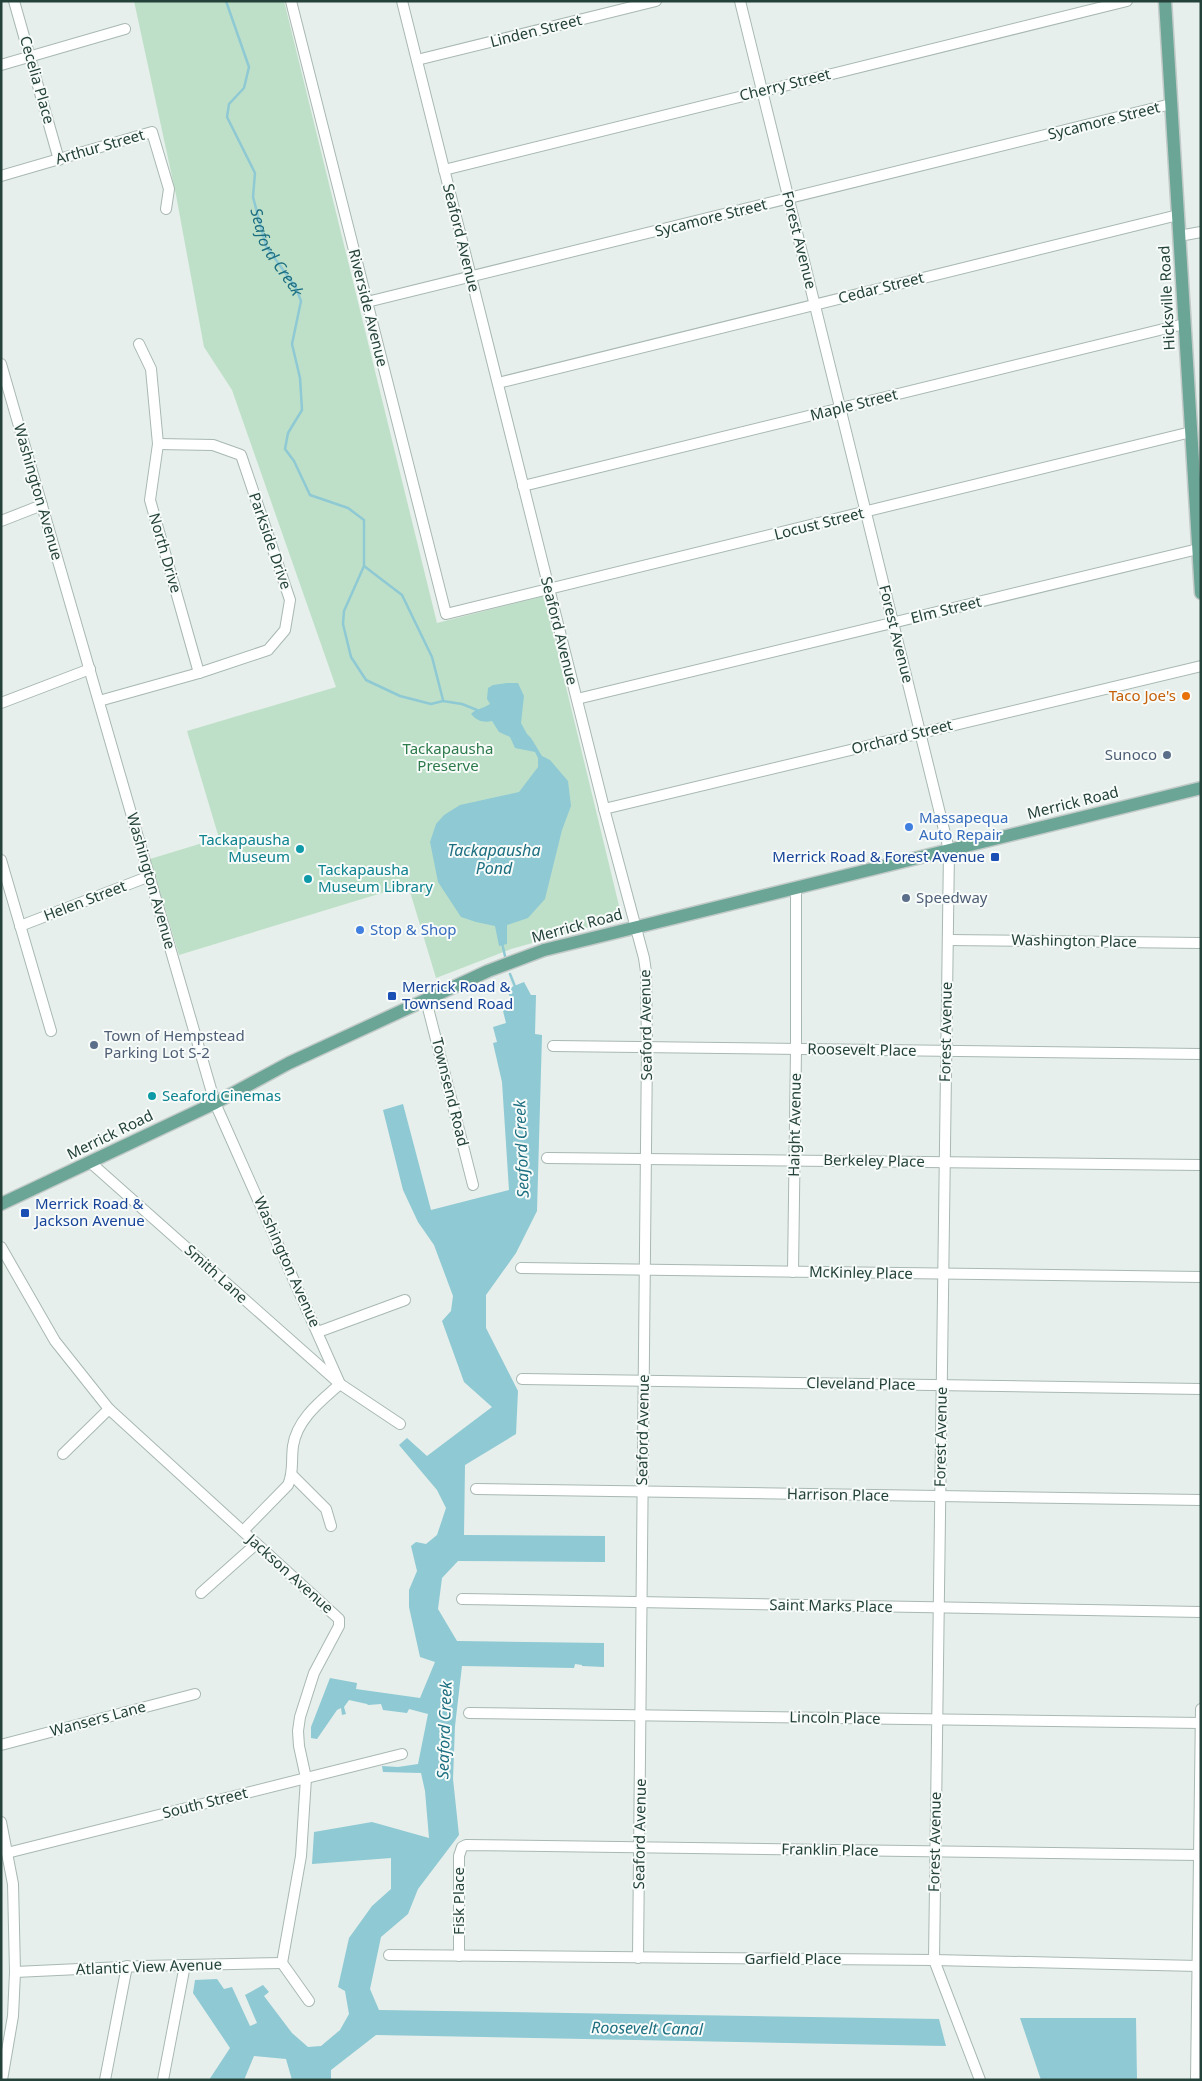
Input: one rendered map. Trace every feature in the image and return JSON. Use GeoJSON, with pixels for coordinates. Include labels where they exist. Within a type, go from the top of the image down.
{"type":"FeatureCollection","features":[{"type":"Feature","properties":{"kind":"main road","name":"Hicksville Road"},"geometry":{"type":"LineString","coordinates":[[1165,1],[1191,432],[1198,485],[1198,549],[1201,593]]}},
{"type":"Feature","properties":{"kind":"main road","name":"Merrick Road"},"geometry":{"type":"LineString","coordinates":[[1,1204],[216,1103],[284,1066],[488,971],[544,950],[1201,788]]}},
{"type":"Feature","properties":{"kind":"street","name":"Cecelia Place"},"geometry":{"type":"LineString","coordinates":[[14,1],[59,160]]}},
{"type":"Feature","properties":{"kind":"street","name":"Riverside Avenue"},"geometry":{"type":"LineString","coordinates":[[291,1],[446,614]]}},
{"type":"Feature","properties":{"kind":"street","name":"Seaford Avenue"},"geometry":{"type":"LineString","coordinates":[[402,1],[646,972],[647,1047],[638,1958]]}},
{"type":"Feature","properties":{"kind":"street","name":"Linden Street"},"geometry":{"type":"LineString","coordinates":[[417,60],[656,1]]}},
{"type":"Feature","properties":{"kind":"street","name":"Forest Avenue"},"geometry":{"type":"LineString","coordinates":[[740,1],[949,850],[934,1960],[980,2080]]}},
{"type":"Feature","properties":{"kind":"street","name":"Cherry Street"},"geometry":{"type":"LineString","coordinates":[[444,170],[1127,1]]}},
{"type":"Feature","properties":{"kind":"street"},"geometry":{"type":"LineString","coordinates":[[1,65],[126,29]]}},
{"type":"Feature","properties":{"kind":"street","name":"Sycamore Street"},"geometry":{"type":"LineString","coordinates":[[367,302],[1171,104]]}},
{"type":"Feature","properties":{"kind":"street","name":"Arthur Street"},"geometry":{"type":"LineString","coordinates":[[1,176],[152,132],[169,189],[166,209]]}},
{"type":"Feature","properties":{"kind":"street","name":"Cedar Street"},"geometry":{"type":"LineString","coordinates":[[498,383],[1178,214]]}},
{"type":"Feature","properties":{"kind":"street"},"geometry":{"type":"LineString","coordinates":[[1179,236],[1201,232]]}},
{"type":"Feature","properties":{"kind":"street","name":"Maple Street"},"geometry":{"type":"LineString","coordinates":[[523,486],[1184,324]]}},
{"type":"Feature","properties":{"kind":"street","name":"North Drive"},"geometry":{"type":"LineString","coordinates":[[140,344],[151,369],[158,444],[150,500],[199,673]]}},
{"type":"Feature","properties":{"kind":"street","name":"Washington Avenue"},"geometry":{"type":"LineString","coordinates":[[1,364],[216,1103],[340,1384]]}},
{"type":"Feature","properties":{"kind":"street","name":"Locust Street"},"geometry":{"type":"LineString","coordinates":[[446,614],[1191,432]]}},
{"type":"Feature","properties":{"kind":"street","name":"Parkside Drive"},"geometry":{"type":"LineString","coordinates":[[99,701],[199,673],[268,650],[285,630],[290,600],[241,455],[213,445],[158,444]]}},
{"type":"Feature","properties":{"kind":"street"},"geometry":{"type":"LineString","coordinates":[[1,521],[42,505]]}},
{"type":"Feature","properties":{"kind":"street","name":"Elm Street"},"geometry":{"type":"LineString","coordinates":[[577,700],[1198,549]]}},
{"type":"Feature","properties":{"kind":"street","name":"Orchard Street"},"geometry":{"type":"LineString","coordinates":[[604,809],[1201,666]]}},
{"type":"Feature","properties":{"kind":"street"},"geometry":{"type":"LineString","coordinates":[[1,703],[90,669]]}},
{"type":"Feature","properties":{"kind":"street"},"geometry":{"type":"LineString","coordinates":[[1,860],[51,1031]]}},
{"type":"Feature","properties":{"kind":"street","name":"Helen Street"},"geometry":{"type":"LineString","coordinates":[[20,926],[150,876]]}},
{"type":"Feature","properties":{"kind":"street","name":"Haight Avenue"},"geometry":{"type":"LineString","coordinates":[[793,1272],[796,888]]}},
{"type":"Feature","properties":{"kind":"street","name":"Washington Place"},"geometry":{"type":"LineString","coordinates":[[948,940],[1201,943]]}},
{"type":"Feature","properties":{"kind":"street","name":"Townsend Road"},"geometry":{"type":"LineString","coordinates":[[426,1000],[473,1185]]}},
{"type":"Feature","properties":{"kind":"street","name":"Roosevelt Place"},"geometry":{"type":"LineString","coordinates":[[553,1046],[1201,1054]]}},
{"type":"Feature","properties":{"kind":"street","name":"Berkeley Place"},"geometry":{"type":"LineString","coordinates":[[547,1158],[1201,1165]]}},
{"type":"Feature","properties":{"kind":"street","name":"Smith Lane"},"geometry":{"type":"LineString","coordinates":[[91,1163],[340,1384],[400,1424]]}},
{"type":"Feature","properties":{"kind":"street","name":"Jackson Avenue"},"geometry":{"type":"LineString","coordinates":[[1,1247],[55,1341],[110,1409],[332,1612],[340,1622],[314,1673],[300,1717],[298,1731],[299,1746],[306,1778],[300,1856],[282,1963]]}},
{"type":"Feature","properties":{"kind":"street","name":"McKinley Place"},"geometry":{"type":"LineString","coordinates":[[521,1268],[1201,1277]]}},
{"type":"Feature","properties":{"kind":"street"},"geometry":{"type":"LineString","coordinates":[[318,1332],[405,1300]]}},
{"type":"Feature","properties":{"kind":"street","name":"Cleveland Place"},"geometry":{"type":"LineString","coordinates":[[522,1379],[1201,1389]]}},
{"type":"Feature","properties":{"kind":"street"},"geometry":{"type":"LineString","coordinates":[[243,1531],[288,1485],[292,1475],[292,1447],[300,1426],[313,1409],[340,1384]]}},
{"type":"Feature","properties":{"kind":"street"},"geometry":{"type":"LineString","coordinates":[[63,1454],[110,1409]]}},
{"type":"Feature","properties":{"kind":"street"},"geometry":{"type":"LineString","coordinates":[[292,1475],[326,1509],[331,1526]]}},
{"type":"Feature","properties":{"kind":"street","name":"Harrison Place"},"geometry":{"type":"LineString","coordinates":[[476,1489],[1201,1500]]}},
{"type":"Feature","properties":{"kind":"street"},"geometry":{"type":"LineString","coordinates":[[201,1593],[256,1544]]}},
{"type":"Feature","properties":{"kind":"street","name":"Saint Marks Place"},"geometry":{"type":"LineString","coordinates":[[462,1599],[1201,1612]]}},
{"type":"Feature","properties":{"kind":"street","name":"Wansers Lane"},"geometry":{"type":"LineString","coordinates":[[1,1745],[194,1694]]}},
{"type":"Feature","properties":{"kind":"street"},"geometry":{"type":"LineString","coordinates":[[1196,2080],[1201,1709]]}},
{"type":"Feature","properties":{"kind":"street","name":"Lincoln Place"},"geometry":{"type":"LineString","coordinates":[[469,1713],[1201,1723]]}},
{"type":"Feature","properties":{"kind":"street","name":"South Street"},"geometry":{"type":"LineString","coordinates":[[7,1852],[402,1754]]}},
{"type":"Feature","properties":{"kind":"street"},"geometry":{"type":"LineString","coordinates":[[1,1822],[13,1884],[15,1972],[13,2016],[2,2080]]}},
{"type":"Feature","properties":{"kind":"street","name":"Franklin Place"},"geometry":{"type":"LineString","coordinates":[[462,1847],[472,1844],[1199,1855]]}},
{"type":"Feature","properties":{"kind":"street","name":"Fisk Place"},"geometry":{"type":"LineString","coordinates":[[459,1956],[459,1856],[462,1847]]}},
{"type":"Feature","properties":{"kind":"street"},"geometry":{"type":"LineString","coordinates":[[1,1888],[13,1884]]}},
{"type":"Feature","properties":{"kind":"street","name":"Garfield Place"},"geometry":{"type":"LineString","coordinates":[[389,1955],[934,1960],[1198,1966]]}},
{"type":"Feature","properties":{"kind":"street"},"geometry":{"type":"LineString","coordinates":[[282,1963],[309,2001]]}},
{"type":"Feature","properties":{"kind":"street","name":"Atlantic View Avenue"},"geometry":{"type":"LineString","coordinates":[[15,1972],[127,1966],[282,1963]]}},
{"type":"Feature","properties":{"kind":"street"},"geometry":{"type":"LineString","coordinates":[[163,2080],[185,1965]]}},
{"type":"Feature","properties":{"kind":"street"},"geometry":{"type":"LineString","coordinates":[[105,2080],[127,1966]]}},
{"type":"Feature","properties":{"kind":"street"},"geometry":{"type":"LineString","coordinates":[[1,2020],[13,2016]]}},
{"type":"Feature","properties":{"kind":"green space","name":"Tackapausha Preserve"},"geometry":{"type":"Polygon","coordinates":[[[134,1],[284,1],[437,623],[544,596],[622,918],[511,949],[436,978],[408,885],[179,955],[150,859],[219,838],[187,731],[336,687],[232,390],[204,347],[176,195],[134,1]]]}},
{"type":"Feature","properties":{"kind":"water","name":"Tackapausha Pond"},"geometry":{"type":"Polygon","coordinates":[[[518,683],[524,696],[521,723],[542,756],[550,760],[568,781],[571,806],[562,830],[545,899],[528,918],[507,925],[507,944],[499,946],[495,926],[461,917],[438,882],[430,842],[436,824],[444,815],[460,805],[519,792],[538,767],[538,758],[535,752],[515,748],[510,737],[499,732],[492,721],[480,721],[471,714],[490,704],[487,699],[488,688],[493,685],[518,683]]]}},
{"type":"Feature","properties":{"kind":"water","name":"Roosevelt Canal"},"geometry":{"type":"Polygon","coordinates":[[[524,982],[531,995],[536,995],[535,1034],[542,1035],[537,1211],[516,1253],[486,1295],[486,1328],[518,1391],[516,1434],[465,1465],[464,1535],[605,1536],[605,1562],[458,1561],[442,1578],[438,1609],[457,1641],[604,1643],[604,1667],[575,1664],[574,1668],[462,1666],[455,1726],[453,1779],[459,1835],[418,1889],[408,1914],[381,1937],[370,1989],[379,2010],[939,2019],[946,2046],[376,2035],[331,2070],[331,2080],[292,2080],[286,2059],[254,2056],[244,2080],[209,2080],[230,2048],[193,1993],[195,1980],[217,1979],[224,1989],[232,1987],[250,2026],[257,2023],[245,1995],[263,1985],[269,1992],[264,1996],[292,2033],[308,2047],[321,2046],[340,2030],[349,2014],[345,1991],[338,1987],[349,1938],[372,1906],[391,1889],[391,1858],[312,1864],[314,1832],[372,1822],[429,1838],[425,1791],[421,1773],[383,1772],[382,1766],[398,1767],[418,1764],[428,1714],[409,1709],[407,1713],[383,1710],[381,1704],[368,1705],[349,1700],[344,1707],[346,1714],[342,1715],[341,1708],[337,1710],[317,1739],[311,1738],[311,1727],[330,1678],[357,1683],[356,1689],[420,1698],[435,1662],[420,1657],[409,1607],[409,1590],[417,1571],[411,1546],[416,1542],[426,1544],[437,1535],[446,1508],[437,1490],[399,1445],[407,1438],[427,1456],[492,1407],[464,1382],[442,1321],[451,1311],[453,1296],[434,1245],[418,1222],[403,1190],[383,1110],[403,1104],[431,1210],[509,1190],[502,1082],[493,1043],[497,1042],[493,1027],[506,1023],[502,1007],[512,1003],[507,989],[524,982]]]}},
{"type":"Feature","properties":{"kind":"water"},"geometry":{"type":"Polygon","coordinates":[[[1020,2018],[1136,2018],[1137,2080],[1041,2080],[1020,2018]]]}},
{"type":"Feature","properties":{"kind":"waterway","name":"Seaford Creek"},"geometry":{"type":"LineString","coordinates":[[226,1],[249,67],[244,88],[229,104],[227,117],[255,173],[253,197],[266,246],[296,288],[301,301],[292,344],[300,378],[302,410],[288,433],[285,449],[294,461],[310,495],[348,508],[364,520],[364,566],[344,611],[343,624],[351,657],[366,680],[400,696],[431,704],[443,701],[462,704],[477,710]]}},
{"type":"Feature","properties":{"kind":"waterway"},"geometry":{"type":"LineString","coordinates":[[364,566],[402,595],[432,657],[443,700]]}},
{"type":"Feature","properties":{"kind":"waterway","name":"Seaford Creek"},"geometry":{"type":"LineString","coordinates":[[502,943],[505,956]]}},
{"type":"Feature","properties":{"kind":"waterway","name":"Seaford Creek"},"geometry":{"type":"LineString","coordinates":[[510,974],[516,989]]}},
{"type":"Feature","properties":{"kind":"place","name":"Taco Joe's"},"geometry":{"type":"Point","coordinates":[1186,696]}},
{"type":"Feature","properties":{"kind":"place","name":"Sunoco"},"geometry":{"type":"Point","coordinates":[1167,755]}},
{"type":"Feature","properties":{"kind":"place","name":"Massapequa Auto Repair"},"geometry":{"type":"Point","coordinates":[909,827]}},
{"type":"Feature","properties":{"kind":"place","name":"Tackapausha Museum"},"geometry":{"type":"Point","coordinates":[300,849]}},
{"type":"Feature","properties":{"kind":"place","name":"Merrick Road & Forest Avenue"},"geometry":{"type":"Point","coordinates":[995,857]}},
{"type":"Feature","properties":{"kind":"place","name":"Tackapausha Museum Library"},"geometry":{"type":"Point","coordinates":[308,879]}},
{"type":"Feature","properties":{"kind":"place","name":"Speedway"},"geometry":{"type":"Point","coordinates":[906,898]}},
{"type":"Feature","properties":{"kind":"place","name":"Stop & Shop"},"geometry":{"type":"Point","coordinates":[360,930]}},
{"type":"Feature","properties":{"kind":"place","name":"Merrick Road & Townsend Road"},"geometry":{"type":"Point","coordinates":[392,996]}},
{"type":"Feature","properties":{"kind":"place","name":"Town of Hempstead Parking Lot S-2"},"geometry":{"type":"Point","coordinates":[94,1045]}},
{"type":"Feature","properties":{"kind":"place","name":"Seaford Cinemas"},"geometry":{"type":"Point","coordinates":[152,1096]}},
{"type":"Feature","properties":{"kind":"place","name":"Merrick Road & Jackson Avenue"},"geometry":{"type":"Point","coordinates":[25,1213]}}]}
